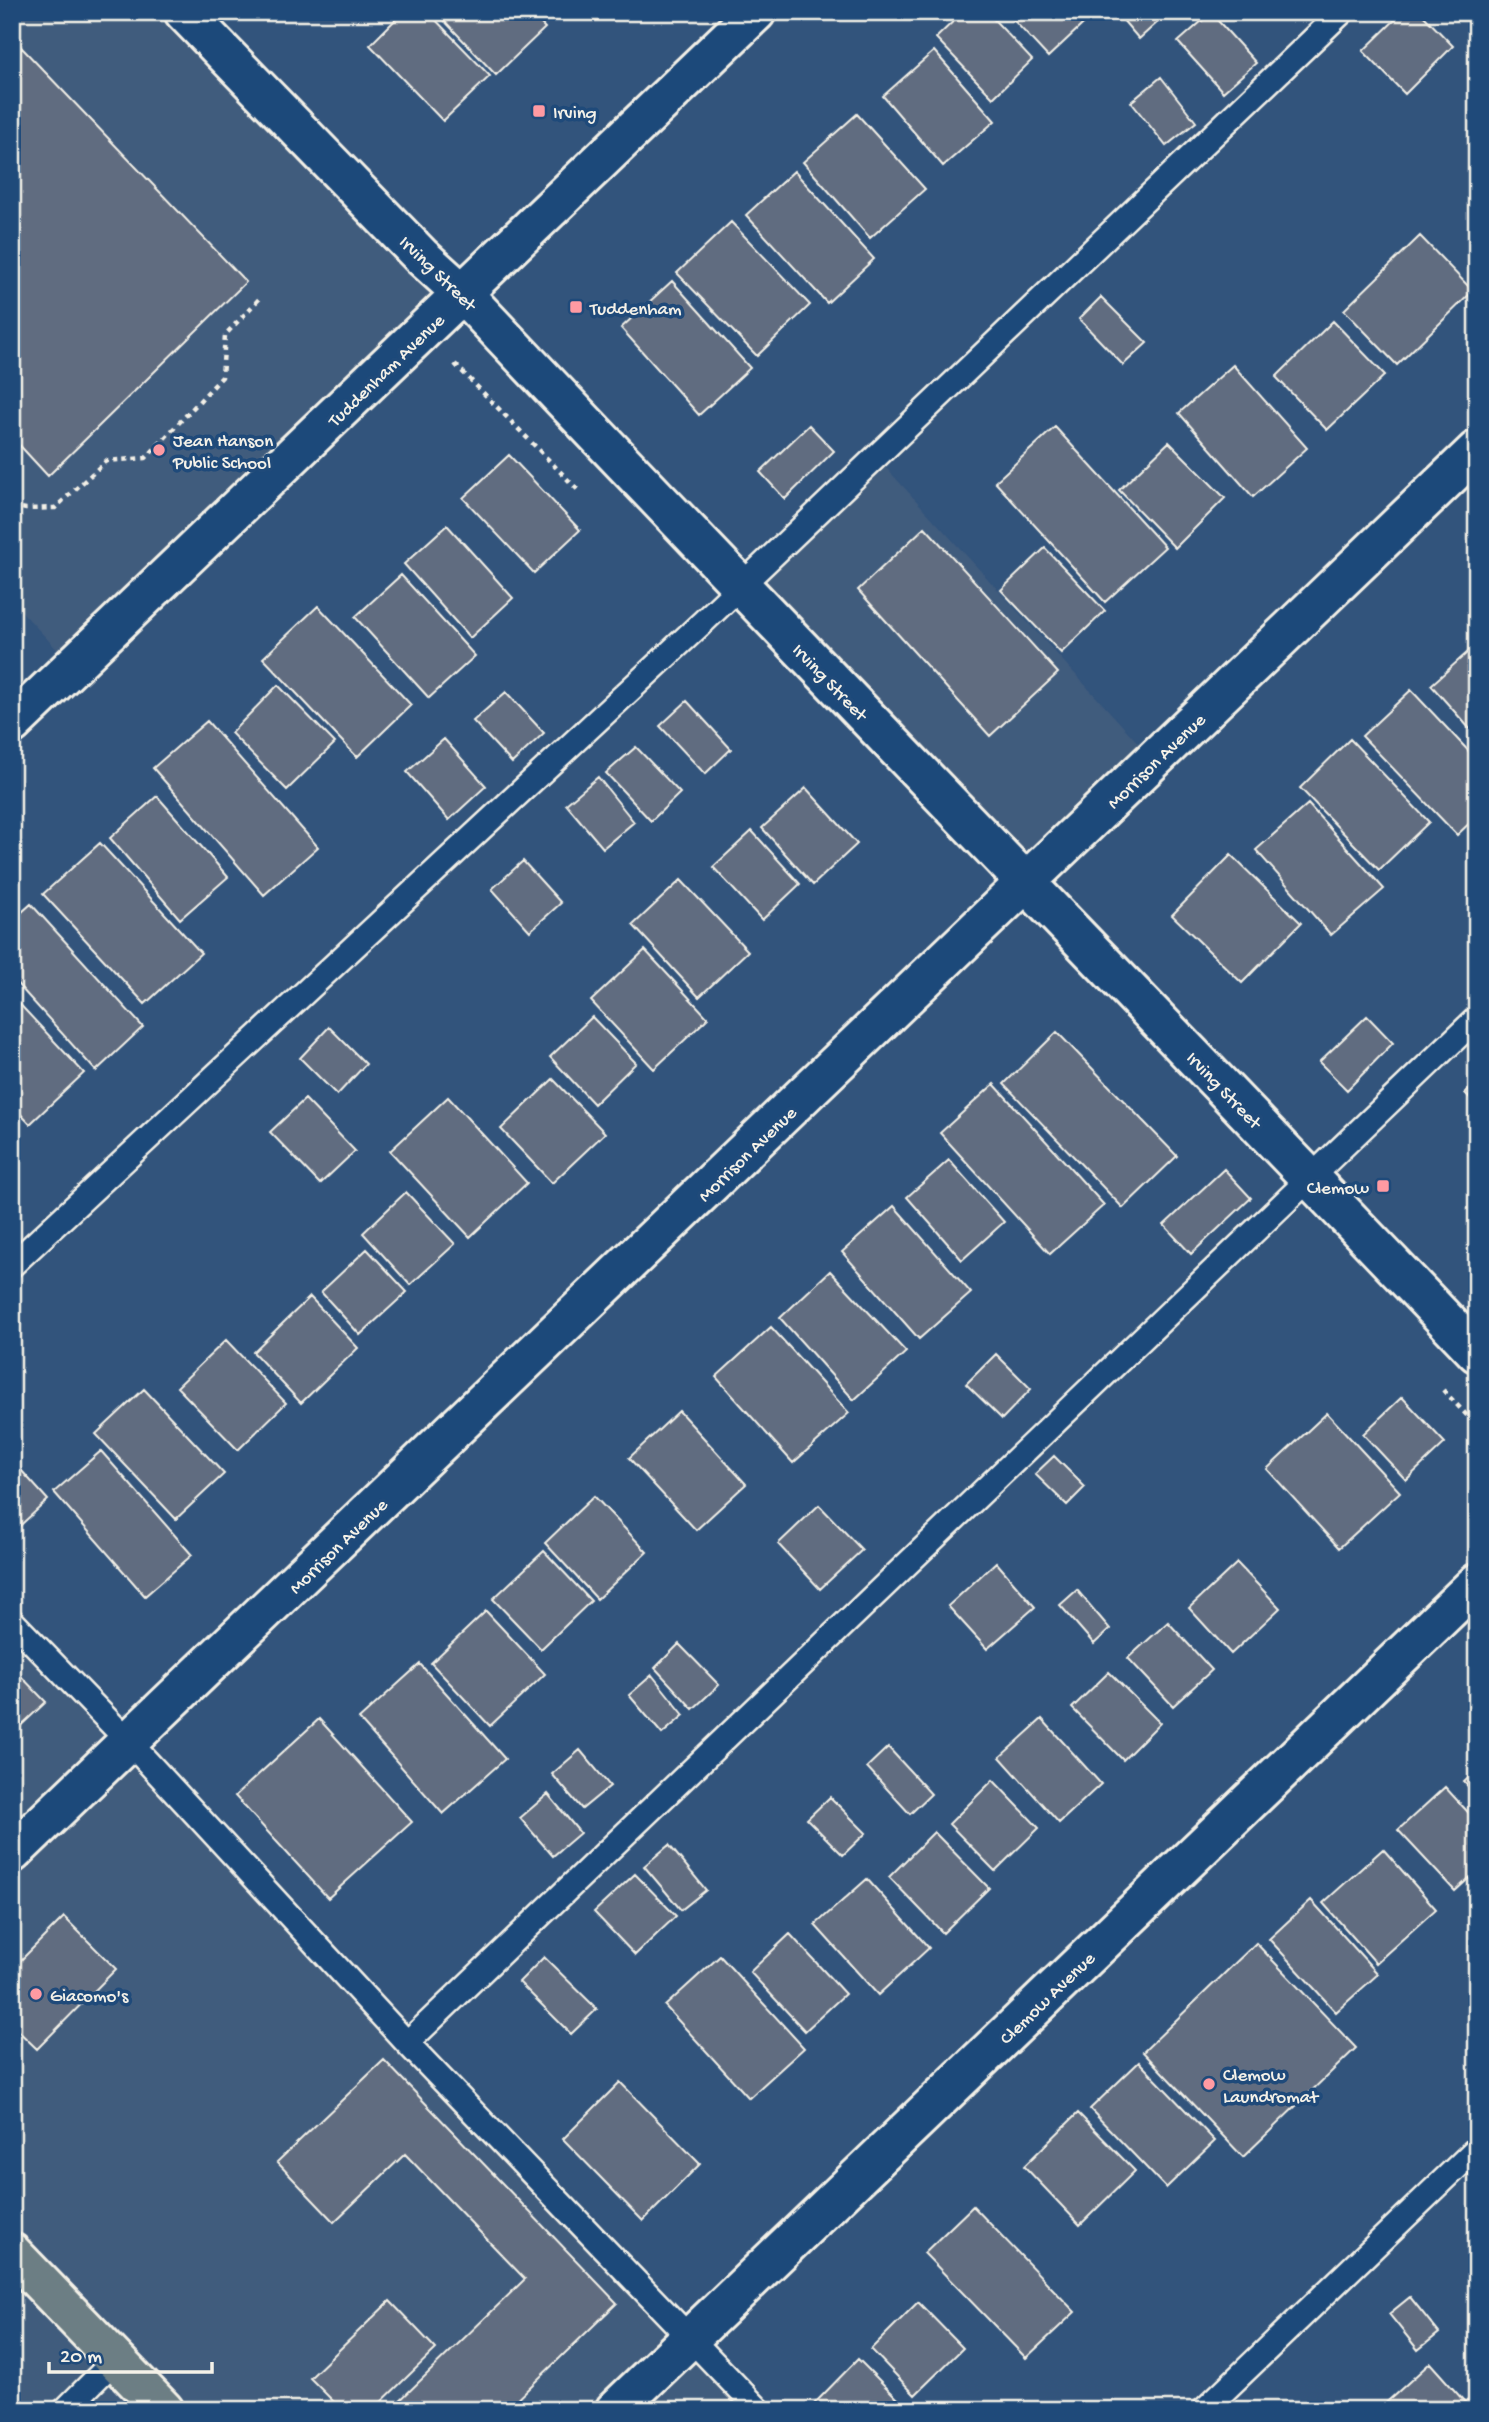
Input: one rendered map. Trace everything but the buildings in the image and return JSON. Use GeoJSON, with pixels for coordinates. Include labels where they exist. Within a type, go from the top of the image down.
{"type":"FeatureCollection","features":[{"type":"Feature","properties":{"kind":"main road"},"geometry":{"type":"LineString","coordinates":[[12,2253],[164,2410]]}},
{"type":"Feature","properties":{"kind":"street","name":"Irving Street"},"geometry":{"type":"LineString","coordinates":[[184,12],[421,256],[463,294],[740,587],[1027,882],[1477,1353]]}},
{"type":"Feature","properties":{"kind":"street","name":"Tuddenham Avenue"},"geometry":{"type":"LineString","coordinates":[[12,724],[756,12]]}},
{"type":"Feature","properties":{"kind":"street","name":"Morrison Avenue"},"geometry":{"type":"LineString","coordinates":[[12,1853],[130,1743],[1477,450]]}},
{"type":"Feature","properties":{"kind":"street","name":"Clemow Avenue"},"geometry":{"type":"LineString","coordinates":[[615,2410],[1477,1583]]}},
{"type":"Feature","properties":{"kind":"lane"},"geometry":{"type":"LineString","coordinates":[[12,1265],[740,587],[1342,12]]}},
{"type":"Feature","properties":{"kind":"lane"},"geometry":{"type":"LineString","coordinates":[[407,2043],[1477,1018]]}},
{"type":"Feature","properties":{"kind":"lane"},"geometry":{"type":"LineString","coordinates":[[12,1621],[130,1743],[407,2043],[760,2410]]}},
{"type":"Feature","properties":{"kind":"lane"},"geometry":{"type":"LineString","coordinates":[[1203,2410],[1477,2148]]}},
{"type":"Feature","properties":{"kind":"lane"},"geometry":{"type":"LineString","coordinates":[[65,2410],[116,2359]]}},
{"type":"Feature","properties":{"kind":"path"},"geometry":{"type":"LineString","coordinates":[[12,506],[26,509],[55,508],[107,461],[146,458],[222,377],[225,335],[261,297]]}},
{"type":"Feature","properties":{"kind":"shaded area","name":"Jean Hanson Public School"},"geometry":{"type":"Polygon","coordinates":[[[12,12],[178,12],[463,299],[75,669],[12,601],[12,12]]]}},
{"type":"Feature","properties":{"kind":"shaded area"},"geometry":{"type":"Polygon","coordinates":[[[878,459],[1152,758],[1028,876],[744,588],[878,459]]]}},
{"type":"Feature","properties":{"kind":"shaded area"},"geometry":{"type":"Polygon","coordinates":[[[12,1614],[765,2410],[12,2410],[12,1614]]]}},
{"type":"Feature","properties":{"kind":"place","name":"Irving"},"geometry":{"type":"Point","coordinates":[539,111]}},
{"type":"Feature","properties":{"kind":"place","name":"Tuddenham"},"geometry":{"type":"Point","coordinates":[576,307]}},
{"type":"Feature","properties":{"kind":"place","name":"Jean Hanson Public School"},"geometry":{"type":"Point","coordinates":[159,450]}},
{"type":"Feature","properties":{"kind":"place","name":"Clemow"},"geometry":{"type":"Point","coordinates":[1383,1186]}},
{"type":"Feature","properties":{"kind":"place","name":"Giacomo's"},"geometry":{"type":"Point","coordinates":[36,1994]}},
{"type":"Feature","properties":{"kind":"place","name":"Clemow Laundromat"},"geometry":{"type":"Point","coordinates":[1209,2084]}}]}
